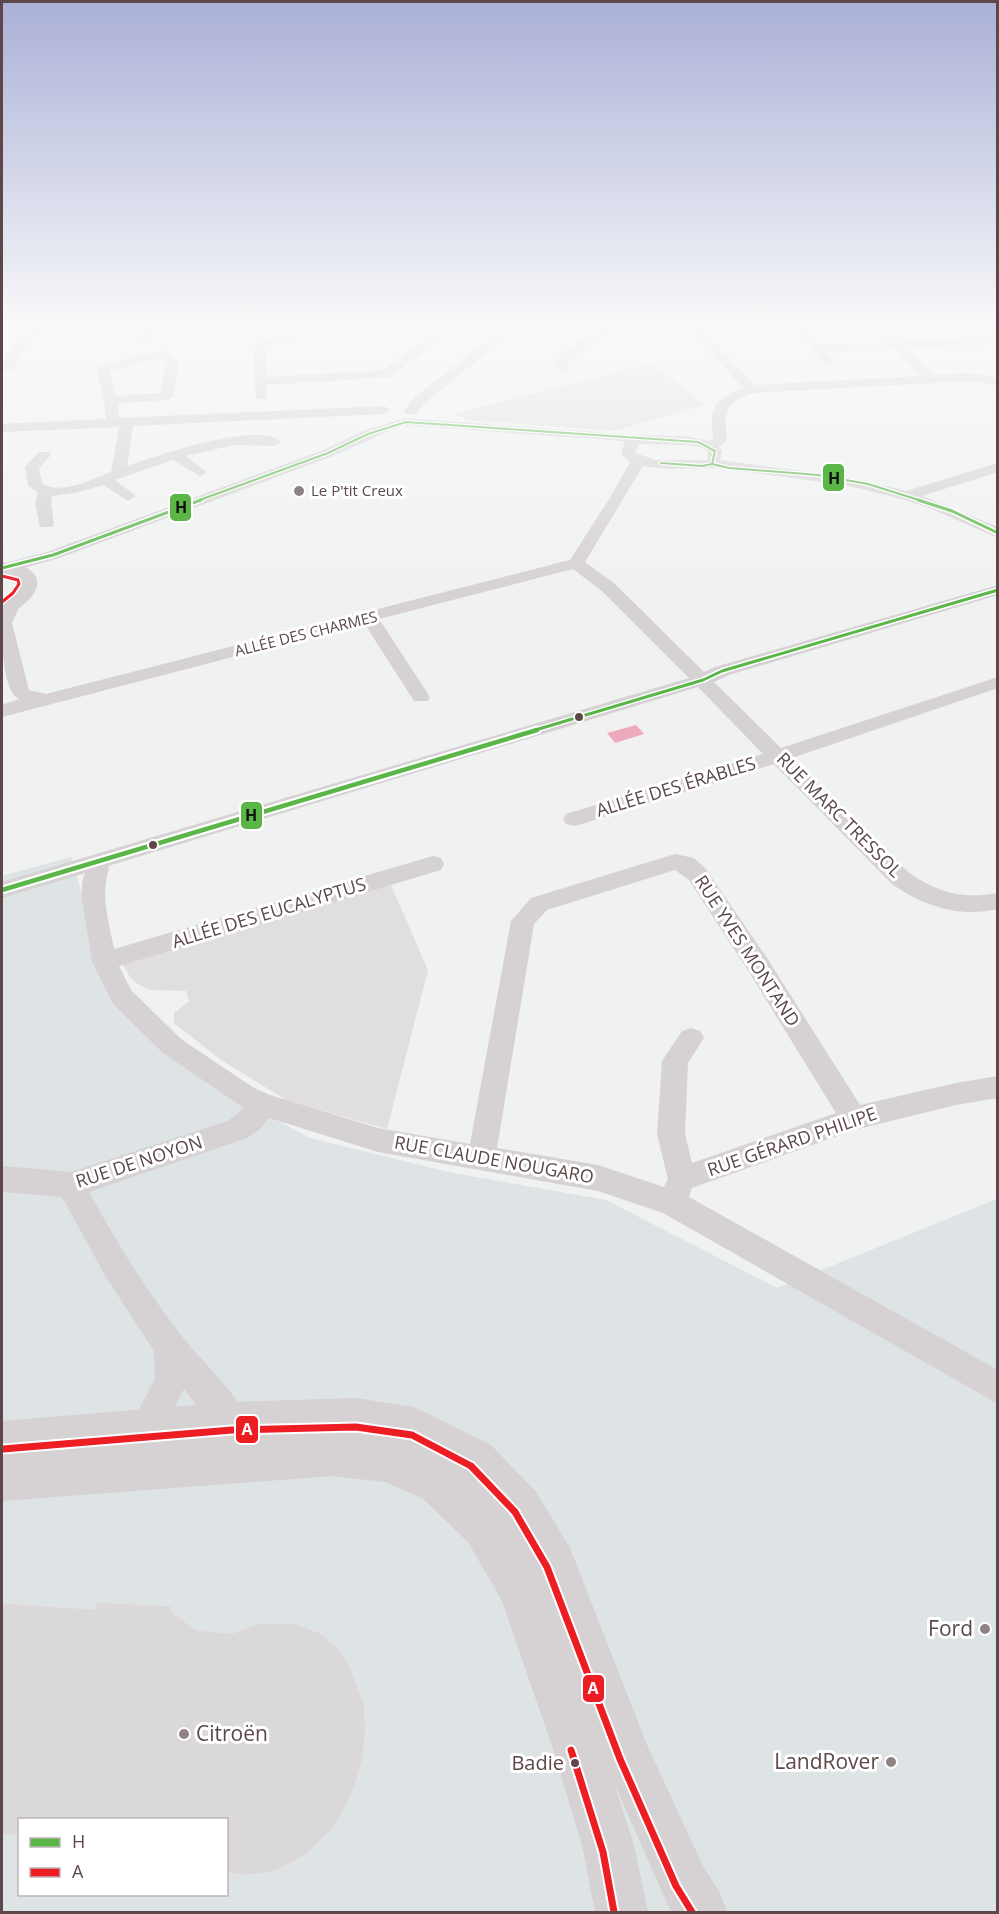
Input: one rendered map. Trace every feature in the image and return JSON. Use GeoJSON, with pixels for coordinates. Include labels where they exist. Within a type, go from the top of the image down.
{"type":"FeatureCollection","features":[{"type":"Feature","properties":{"kind":"street"},"geometry":{"type":"LineString","coordinates":[[116,412],[120,422],[111,476],[128,496]]}},
{"type":"Feature","properties":{"kind":"street"},"geometry":{"type":"LineString","coordinates":[[2,428],[313,412]]}},
{"type":"Feature","properties":{"kind":"street"},"geometry":{"type":"LineString","coordinates":[[367,412],[381,416],[406,415],[440,423],[623,437],[634,441],[649,439],[704,443],[712,446],[715,451],[712,464]]}},
{"type":"Feature","properties":{"kind":"street"},"geometry":{"type":"LineString","coordinates":[[11,570],[328,453],[408,412]]}},
{"type":"Feature","properties":{"kind":"street"},"geometry":{"type":"LineString","coordinates":[[712,446],[720,440],[718,412]]}},
{"type":"Feature","properties":{"kind":"street"},"geometry":{"type":"LineString","coordinates":[[368,434],[381,416]]}},
{"type":"Feature","properties":{"kind":"street"},"geometry":{"type":"LineString","coordinates":[[44,455],[32,467],[35,485],[46,492],[68,490],[215,442],[253,439],[274,442]]}},
{"type":"Feature","properties":{"kind":"street"},"geometry":{"type":"LineString","coordinates":[[634,441],[630,445],[628,454],[640,461],[702,466],[712,464],[729,468],[818,475],[868,484],[952,511],[998,533]]}},
{"type":"Feature","properties":{"kind":"street"},"geometry":{"type":"LineString","coordinates":[[176,455],[200,472]]}},
{"type":"Feature","properties":{"kind":"street"},"geometry":{"type":"LineString","coordinates":[[576,563],[619,496],[633,466],[640,461]]}},
{"type":"Feature","properties":{"kind":"street"},"geometry":{"type":"LineString","coordinates":[[908,495],[998,467]]}},
{"type":"Feature","properties":{"kind":"street"},"geometry":{"type":"LineString","coordinates":[[46,492],[43,502],[46,524]]}},
{"type":"Feature","properties":{"kind":"street","name":"ALLÉE DES CHARMES"},"geometry":{"type":"LineString","coordinates":[[2,711],[36,700],[46,700],[370,618],[576,563]]}},
{"type":"Feature","properties":{"kind":"street","name":"RUE MARC TRESSOL"},"geometry":{"type":"LineString","coordinates":[[576,563],[609,588],[900,878],[917,891],[941,901],[961,904],[998,902]]}},
{"type":"Feature","properties":{"kind":"street"},"geometry":{"type":"LineString","coordinates":[[11,570],[28,582],[27,590],[4,615],[20,693],[36,700]]}},
{"type":"Feature","properties":{"kind":"street"},"geometry":{"type":"LineString","coordinates":[[2,890],[703,680],[722,671],[998,590]]}},
{"type":"Feature","properties":{"kind":"street"},"geometry":{"type":"LineString","coordinates":[[703,680],[733,680],[998,599]]}},
{"type":"Feature","properties":{"kind":"street"},"geometry":{"type":"LineString","coordinates":[[370,618],[421,697]]}},
{"type":"Feature","properties":{"kind":"street","name":"ALLÉE DES ÉRABLES"},"geometry":{"type":"LineString","coordinates":[[574,819],[778,756],[998,682]]}},
{"type":"Feature","properties":{"kind":"street","name":"RUE CLAUDE NOUGARO"},"geometry":{"type":"LineString","coordinates":[[95,862],[98,868],[93,883],[93,900],[104,961],[122,997],[157,1034],[226,1084],[264,1105],[378,1140],[677,1191],[998,1388]]}},
{"type":"Feature","properties":{"kind":"street","name":"RUE YVES MONTAND"},"geometry":{"type":"LineString","coordinates":[[482,1156],[523,921],[540,904],[675,862],[686,864],[698,874],[759,965],[854,1118]]}},
{"type":"Feature","properties":{"kind":"street","name":"ALLÉE DES EUCALYPTUS"},"geometry":{"type":"LineString","coordinates":[[104,961],[434,864]]}},
{"type":"Feature","properties":{"kind":"street"},"geometry":{"type":"LineString","coordinates":[[677,1191],[672,1134],[675,1061],[691,1038]]}},
{"type":"Feature","properties":{"kind":"street","name":"RUE GÉRARD PHILIPE"},"geometry":{"type":"LineString","coordinates":[[677,1191],[854,1118],[956,1094],[998,1087]]}},
{"type":"Feature","properties":{"kind":"street","name":"RUE DE NOYON"},"geometry":{"type":"LineString","coordinates":[[2,1179],[71,1185],[237,1130],[249,1122],[264,1105]]}},
{"type":"Feature","properties":{"kind":"street"},"geometry":{"type":"LineString","coordinates":[[71,1185],[98,1238],[170,1347],[217,1401],[232,1423]]}},
{"type":"Feature","properties":{"kind":"street"},"geometry":{"type":"LineString","coordinates":[[144,1431],[171,1382],[170,1347]]}},
{"type":"Feature","properties":{"kind":"street"},"geometry":{"type":"LineString","coordinates":[[2,1442],[232,1423],[356,1419],[414,1428],[476,1460],[521,1507],[554,1564],[627,1756],[683,1883],[701,1912]]}},
{"type":"Feature","properties":{"kind":"street"},"geometry":{"type":"LineString","coordinates":[[2,1480],[332,1455],[386,1461],[437,1484],[484,1526],[521,1590],[577,1746],[608,1845],[621,1912]]}},
{"type":"Feature","properties":{"kind":"shaded area"},"geometry":{"type":"Polygon","coordinates":[[[679,412],[613,431],[467,420],[454,414],[679,412]]]}},
{"type":"Feature","properties":{"kind":"shaded area"},"geometry":{"type":"Polygon","coordinates":[[[636,725],[644,734],[615,743],[607,733],[636,725]]]}},
{"type":"Feature","properties":{"kind":"shaded area"},"geometry":{"type":"Polygon","coordinates":[[[71,857],[105,971],[228,1094],[310,1138],[453,1173],[606,1200],[777,1288],[997,1199],[997,1912],[2,1912],[2,876],[71,857]]]}},
{"type":"Feature","properties":{"kind":"shaded area"},"geometry":{"type":"Polygon","coordinates":[[[390,883],[428,970],[387,1129],[288,1101],[221,1060],[174,1023],[174,1013],[189,1001],[186,991],[151,990],[139,985],[130,977],[121,961],[390,883]]]}},
{"type":"Feature","properties":{"kind":"building","name":"Citroën"},"geometry":{"type":"Polygon","coordinates":[[[96,1602],[172,1606],[172,1612],[197,1630],[232,1633],[260,1623],[294,1623],[319,1632],[336,1646],[350,1666],[364,1704],[366,1728],[363,1759],[354,1789],[340,1818],[328,1834],[305,1855],[280,1869],[246,1875],[228,1873],[228,1818],[18,1818],[18,1836],[2,1834],[2,1603],[94,1609],[96,1602]]]}},
{"type":"Feature","properties":{"kind":"transit line","name":"H"},"geometry":{"type":"LineString","coordinates":[[2,568],[53,555],[328,453],[368,434],[406,422],[698,442],[715,451],[712,464]]}},
{"type":"Feature","properties":{"kind":"transit line","name":"H"},"geometry":{"type":"LineString","coordinates":[[661,463],[702,466],[712,464],[729,468],[818,475],[868,484],[952,511],[998,533]]}},
{"type":"Feature","properties":{"kind":"transit line","name":"A"},"geometry":{"type":"LineString","coordinates":[[2,576],[18,580],[19,584],[13,593],[2,602]]}},
{"type":"Feature","properties":{"kind":"transit line","name":"H"},"geometry":{"type":"LineString","coordinates":[[2,890],[703,680],[722,671],[998,590]]}},
{"type":"Feature","properties":{"kind":"transit line","name":"A"},"geometry":{"type":"LineString","coordinates":[[3,1449],[232,1430],[356,1427],[412,1435],[471,1466],[515,1512],[547,1567],[620,1759],[676,1886],[692,1912]]}},
{"type":"Feature","properties":{"kind":"transit line","name":"A"},"geometry":{"type":"LineString","coordinates":[[571,1750],[603,1852],[614,1912]]}},
{"type":"Feature","properties":{"kind":"place","name":"Le P'tit Creux"},"geometry":{"type":"Point","coordinates":[299,491]}},
{"type":"Feature","properties":{"kind":"place","name":"Ford"},"geometry":{"type":"Point","coordinates":[985,1629]}},
{"type":"Feature","properties":{"kind":"place","name":"Citroën"},"geometry":{"type":"Point","coordinates":[184,1734]}},
{"type":"Feature","properties":{"kind":"place","name":"LandRover"},"geometry":{"type":"Point","coordinates":[891,1762]}},
{"type":"Feature","properties":{"kind":"place","name":"Badie"},"geometry":{"type":"Point","coordinates":[575,1763]}}]}
